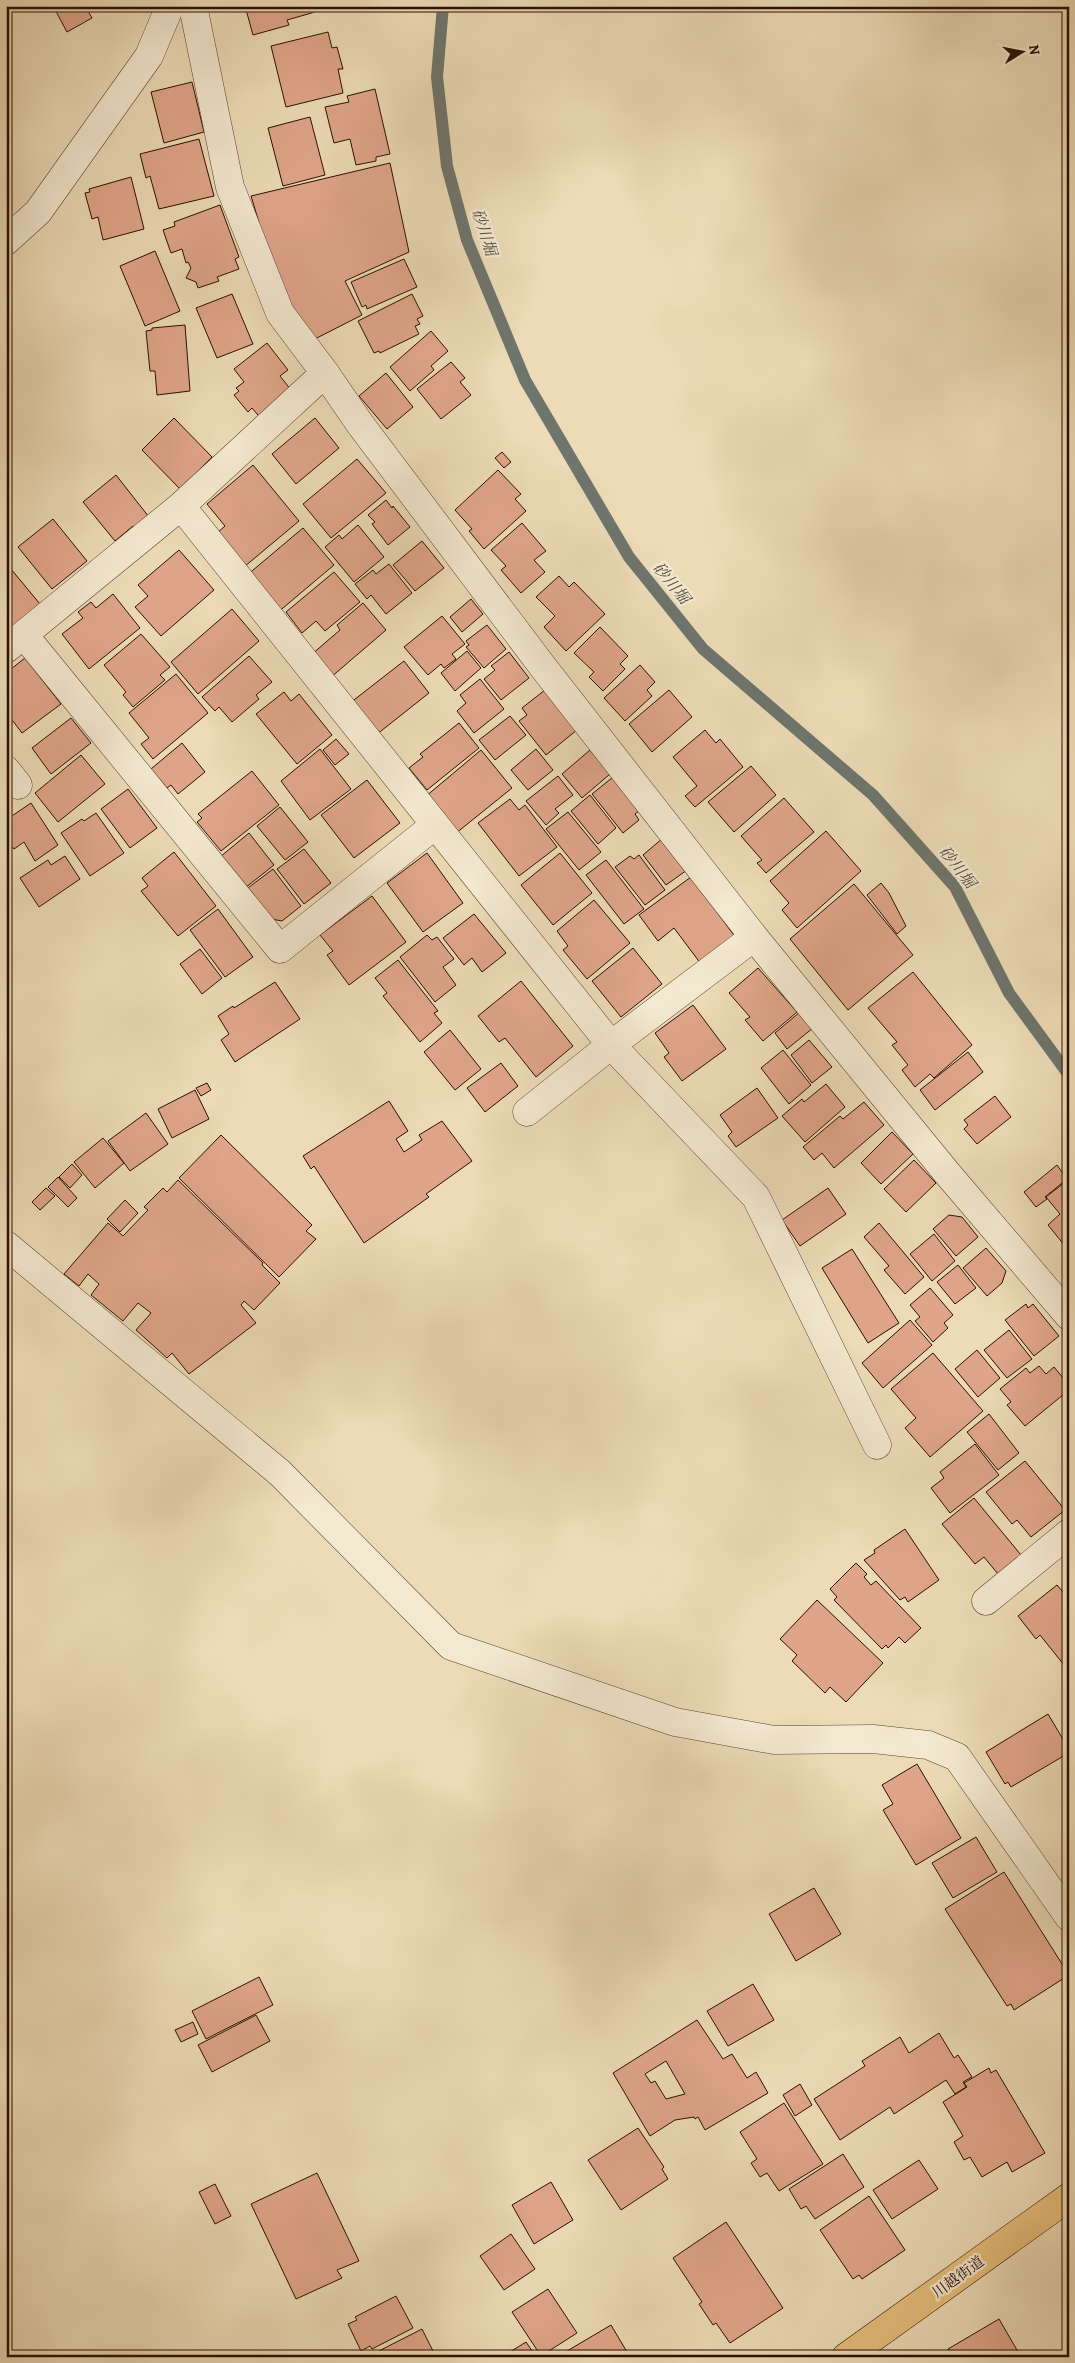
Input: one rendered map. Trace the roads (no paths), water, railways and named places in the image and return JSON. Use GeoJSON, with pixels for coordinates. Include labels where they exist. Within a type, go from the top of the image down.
{"type":"FeatureCollection","features":[{"type":"Feature","properties":{"kind":"highway","name":"川越街道"},"geometry":{"type":"LineString","coordinates":[[846,2357],[1069,2197]]}},
{"type":"Feature","properties":{"kind":"street"},"geometry":{"type":"LineString","coordinates":[[6,241],[38,212],[149,56],[170,6]]}},
{"type":"Feature","properties":{"kind":"street"},"geometry":{"type":"LineString","coordinates":[[193,6],[230,187],[280,313],[360,424],[537,659],[754,937],[948,1173],[1069,1316]]}},
{"type":"Feature","properties":{"kind":"street"},"geometry":{"type":"LineString","coordinates":[[325,373],[181,506],[15,642],[280,950],[435,825]]}},
{"type":"Feature","properties":{"kind":"street"},"geometry":{"type":"LineString","coordinates":[[181,506],[611,1044],[756,1197],[877,1445]]}},
{"type":"Feature","properties":{"kind":"street"},"geometry":{"type":"LineString","coordinates":[[527,1112],[611,1044],[754,937]]}},
{"type":"Feature","properties":{"kind":"street"},"geometry":{"type":"LineString","coordinates":[[6,1245],[280,1473],[451,1646],[675,1722],[774,1740],[874,1738],[928,1745],[957,1757],[1069,1917]]}},
{"type":"Feature","properties":{"kind":"street"},"geometry":{"type":"LineString","coordinates":[[986,1601],[1069,1533]]}},
{"type":"Feature","properties":{"kind":"waterway","name":"砂川堀"},"geometry":{"type":"LineString","coordinates":[[443,6],[437,77],[447,166],[467,240],[525,380],[629,557],[703,649],[873,795],[955,887],[1009,993],[1069,1075]]}}]}
